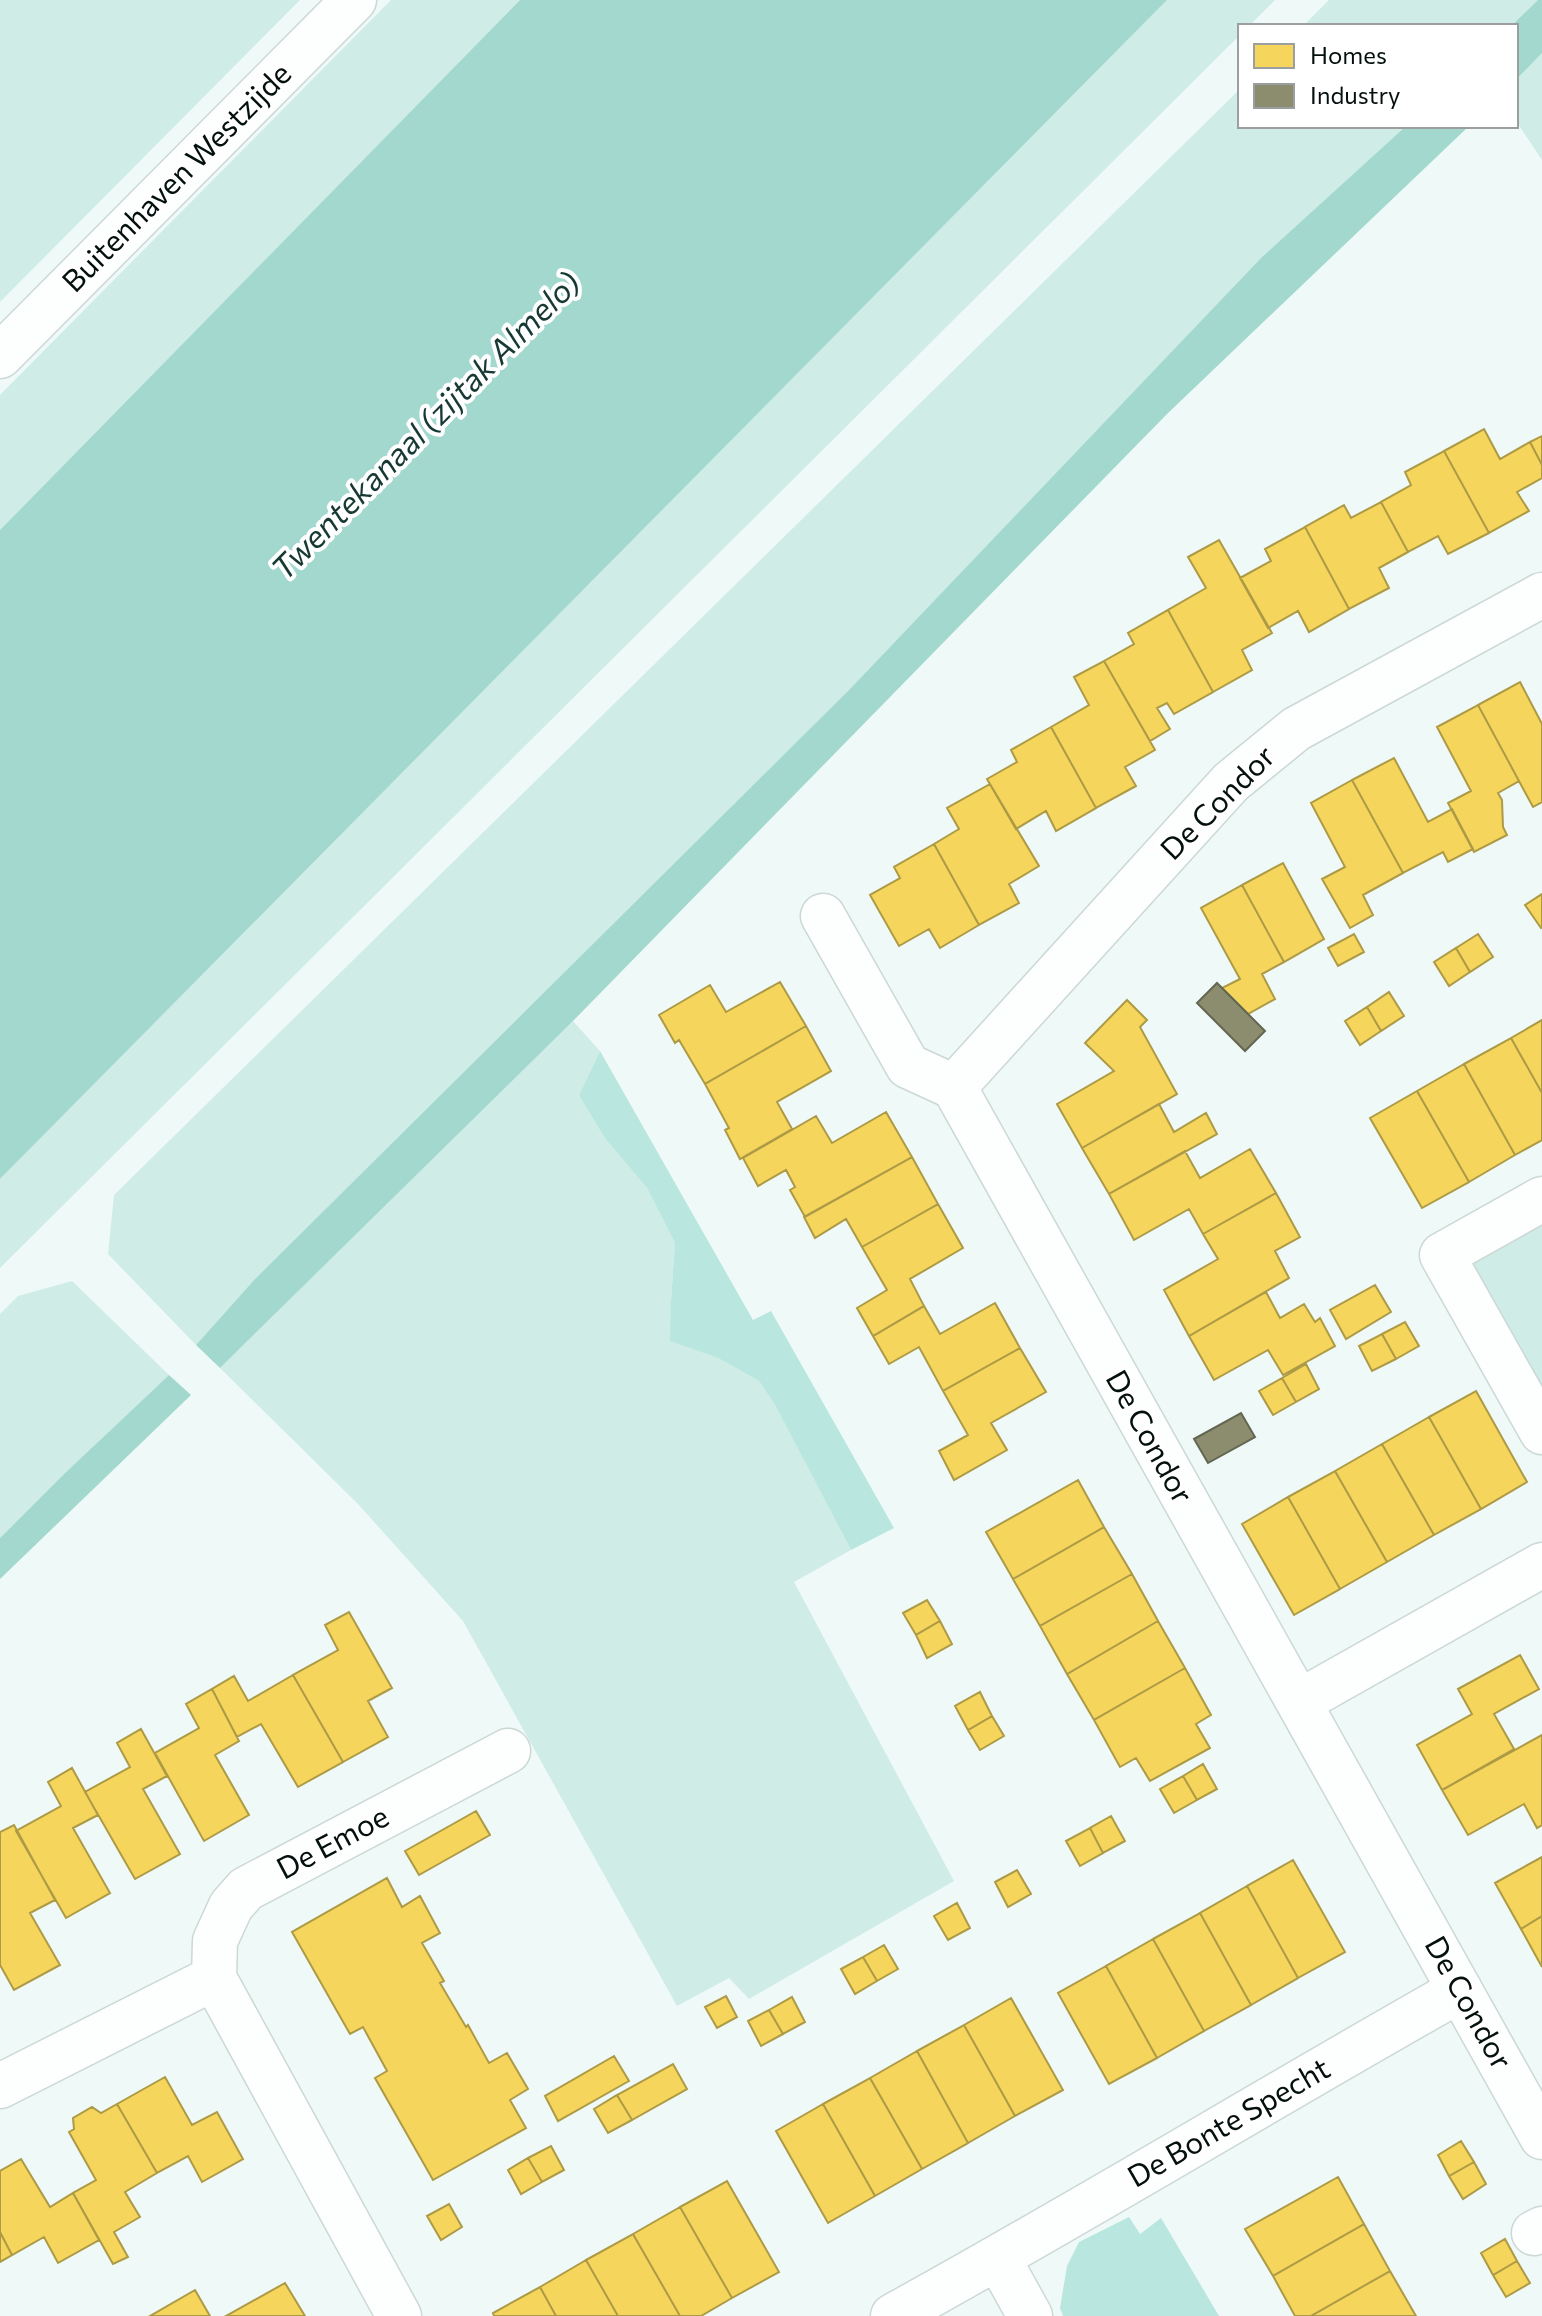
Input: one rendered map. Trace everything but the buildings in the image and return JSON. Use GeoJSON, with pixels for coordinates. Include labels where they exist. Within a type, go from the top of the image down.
{"type":"FeatureCollection","features":[{"type":"Feature","properties":{"kind":"street","name":"Buitenhaven Westzijde"},"geometry":{"type":"LineString","coordinates":[[0,356],[354,0]]}},
{"type":"Feature","properties":{"kind":"street","name":"De Condor"},"geometry":{"type":"LineString","coordinates":[[1542,595],[1296,729],[1231,782],[954,1087],[1542,2137]]}},
{"type":"Feature","properties":{"kind":"street"},"geometry":{"type":"LineString","coordinates":[[823,916],[908,1066],[954,1087]]}},
{"type":"Feature","properties":{"kind":"street"},"geometry":{"type":"LineString","coordinates":[[1542,1199],[1442,1255],[1542,1432]]}},
{"type":"Feature","properties":{"kind":"street"},"geometry":{"type":"LineString","coordinates":[[1299,1702],[1542,1565]]}},
{"type":"Feature","properties":{"kind":"street","name":"De Emoe"},"geometry":{"type":"LineString","coordinates":[[214,1978],[215,1941],[231,1906],[246,1889],[508,1751]]}},
{"type":"Feature","properties":{"kind":"street"},"geometry":{"type":"LineString","coordinates":[[0,2086],[214,1978],[399,2316]]}},
{"type":"Feature","properties":{"kind":"street","name":"De Bonte Specht"},"geometry":{"type":"LineString","coordinates":[[893,2316],[1460,1990]]}},
{"type":"Feature","properties":{"kind":"street"},"geometry":{"type":"LineString","coordinates":[[998,2258],[1030,2316]]}},
{"type":"Feature","properties":{"kind":"shaded area"},"geometry":{"type":"Polygon","coordinates":[[[0,0],[300,0],[0,302],[0,0]]]}},
{"type":"Feature","properties":{"kind":"shaded area"},"geometry":{"type":"Polygon","coordinates":[[[391,0],[520,0],[0,530],[0,395],[391,0]]]}},
{"type":"Feature","properties":{"kind":"shaded area"},"geometry":{"type":"Polygon","coordinates":[[[1167,0],[1275,0],[1251,24],[1238,24],[1238,37],[0,1268],[0,1179],[1167,0]]]}},
{"type":"Feature","properties":{"kind":"shaded area"},"geometry":{"type":"Polygon","coordinates":[[[1329,0],[1538,0],[1513,24],[1305,24],[1329,0]]]}},
{"type":"Feature","properties":{"kind":"shaded area"},"geometry":{"type":"Polygon","coordinates":[[[1542,53],[1542,160],[1518,124],[1518,78],[1542,53]]]}},
{"type":"Feature","properties":{"kind":"shaded area"},"geometry":{"type":"Polygon","coordinates":[[[1238,91],[1238,128],[1404,128],[1261,258],[848,691],[255,1279],[196,1345],[108,1254],[114,1195],[1238,91]]]}},
{"type":"Feature","properties":{"kind":"shaded area"},"geometry":{"type":"Polygon","coordinates":[[[573,1021],[600,1051],[579,1095],[604,1137],[647,1188],[675,1243],[671,1341],[718,1358],[759,1381],[775,1405],[851,1550],[794,1582],[954,1881],[749,1999],[729,1978],[677,2006],[463,1621],[358,1504],[220,1368],[573,1021]]]}},
{"type":"Feature","properties":{"kind":"shaded area"},"geometry":{"type":"Polygon","coordinates":[[[600,1051],[753,1320],[771,1311],[894,1528],[851,1550],[775,1405],[759,1381],[718,1358],[670,1341],[675,1243],[647,1188],[604,1137],[579,1095],[600,1051]]]}},
{"type":"Feature","properties":{"kind":"shaded area"},"geometry":{"type":"Polygon","coordinates":[[[1542,1219],[1542,1395],[1466,1261],[1542,1219]]]}},
{"type":"Feature","properties":{"kind":"shaded area"},"geometry":{"type":"Polygon","coordinates":[[[72,1281],[169,1375],[0,1538],[0,1314],[18,1296],[72,1281]]]}},
{"type":"Feature","properties":{"kind":"shaded area"},"geometry":{"type":"Polygon","coordinates":[[[1129,2217],[1140,2234],[1161,2218],[1219,2316],[1063,2316],[1060,2308],[1067,2266],[1079,2242],[1129,2217]]]}},
{"type":"Feature","properties":{"kind":"water","name":"Twentekanaal (zijtak Almelo)"},"geometry":{"type":"Polygon","coordinates":[[[520,0],[1167,0],[0,1179],[0,530],[520,0]]]}},
{"type":"Feature","properties":{"kind":"water"},"geometry":{"type":"Polygon","coordinates":[[[1538,0],[1542,0],[1542,53],[1518,78],[1518,24],[1513,24],[1538,0]]]}},
{"type":"Feature","properties":{"kind":"water"},"geometry":{"type":"Polygon","coordinates":[[[1404,128],[1467,128],[1167,414],[573,1021],[220,1368],[196,1345],[255,1279],[848,691],[1261,258],[1404,128]]]}},
{"type":"Feature","properties":{"kind":"water"},"geometry":{"type":"Polygon","coordinates":[[[169,1375],[191,1395],[0,1579],[0,1538],[169,1375]]]}}]}
